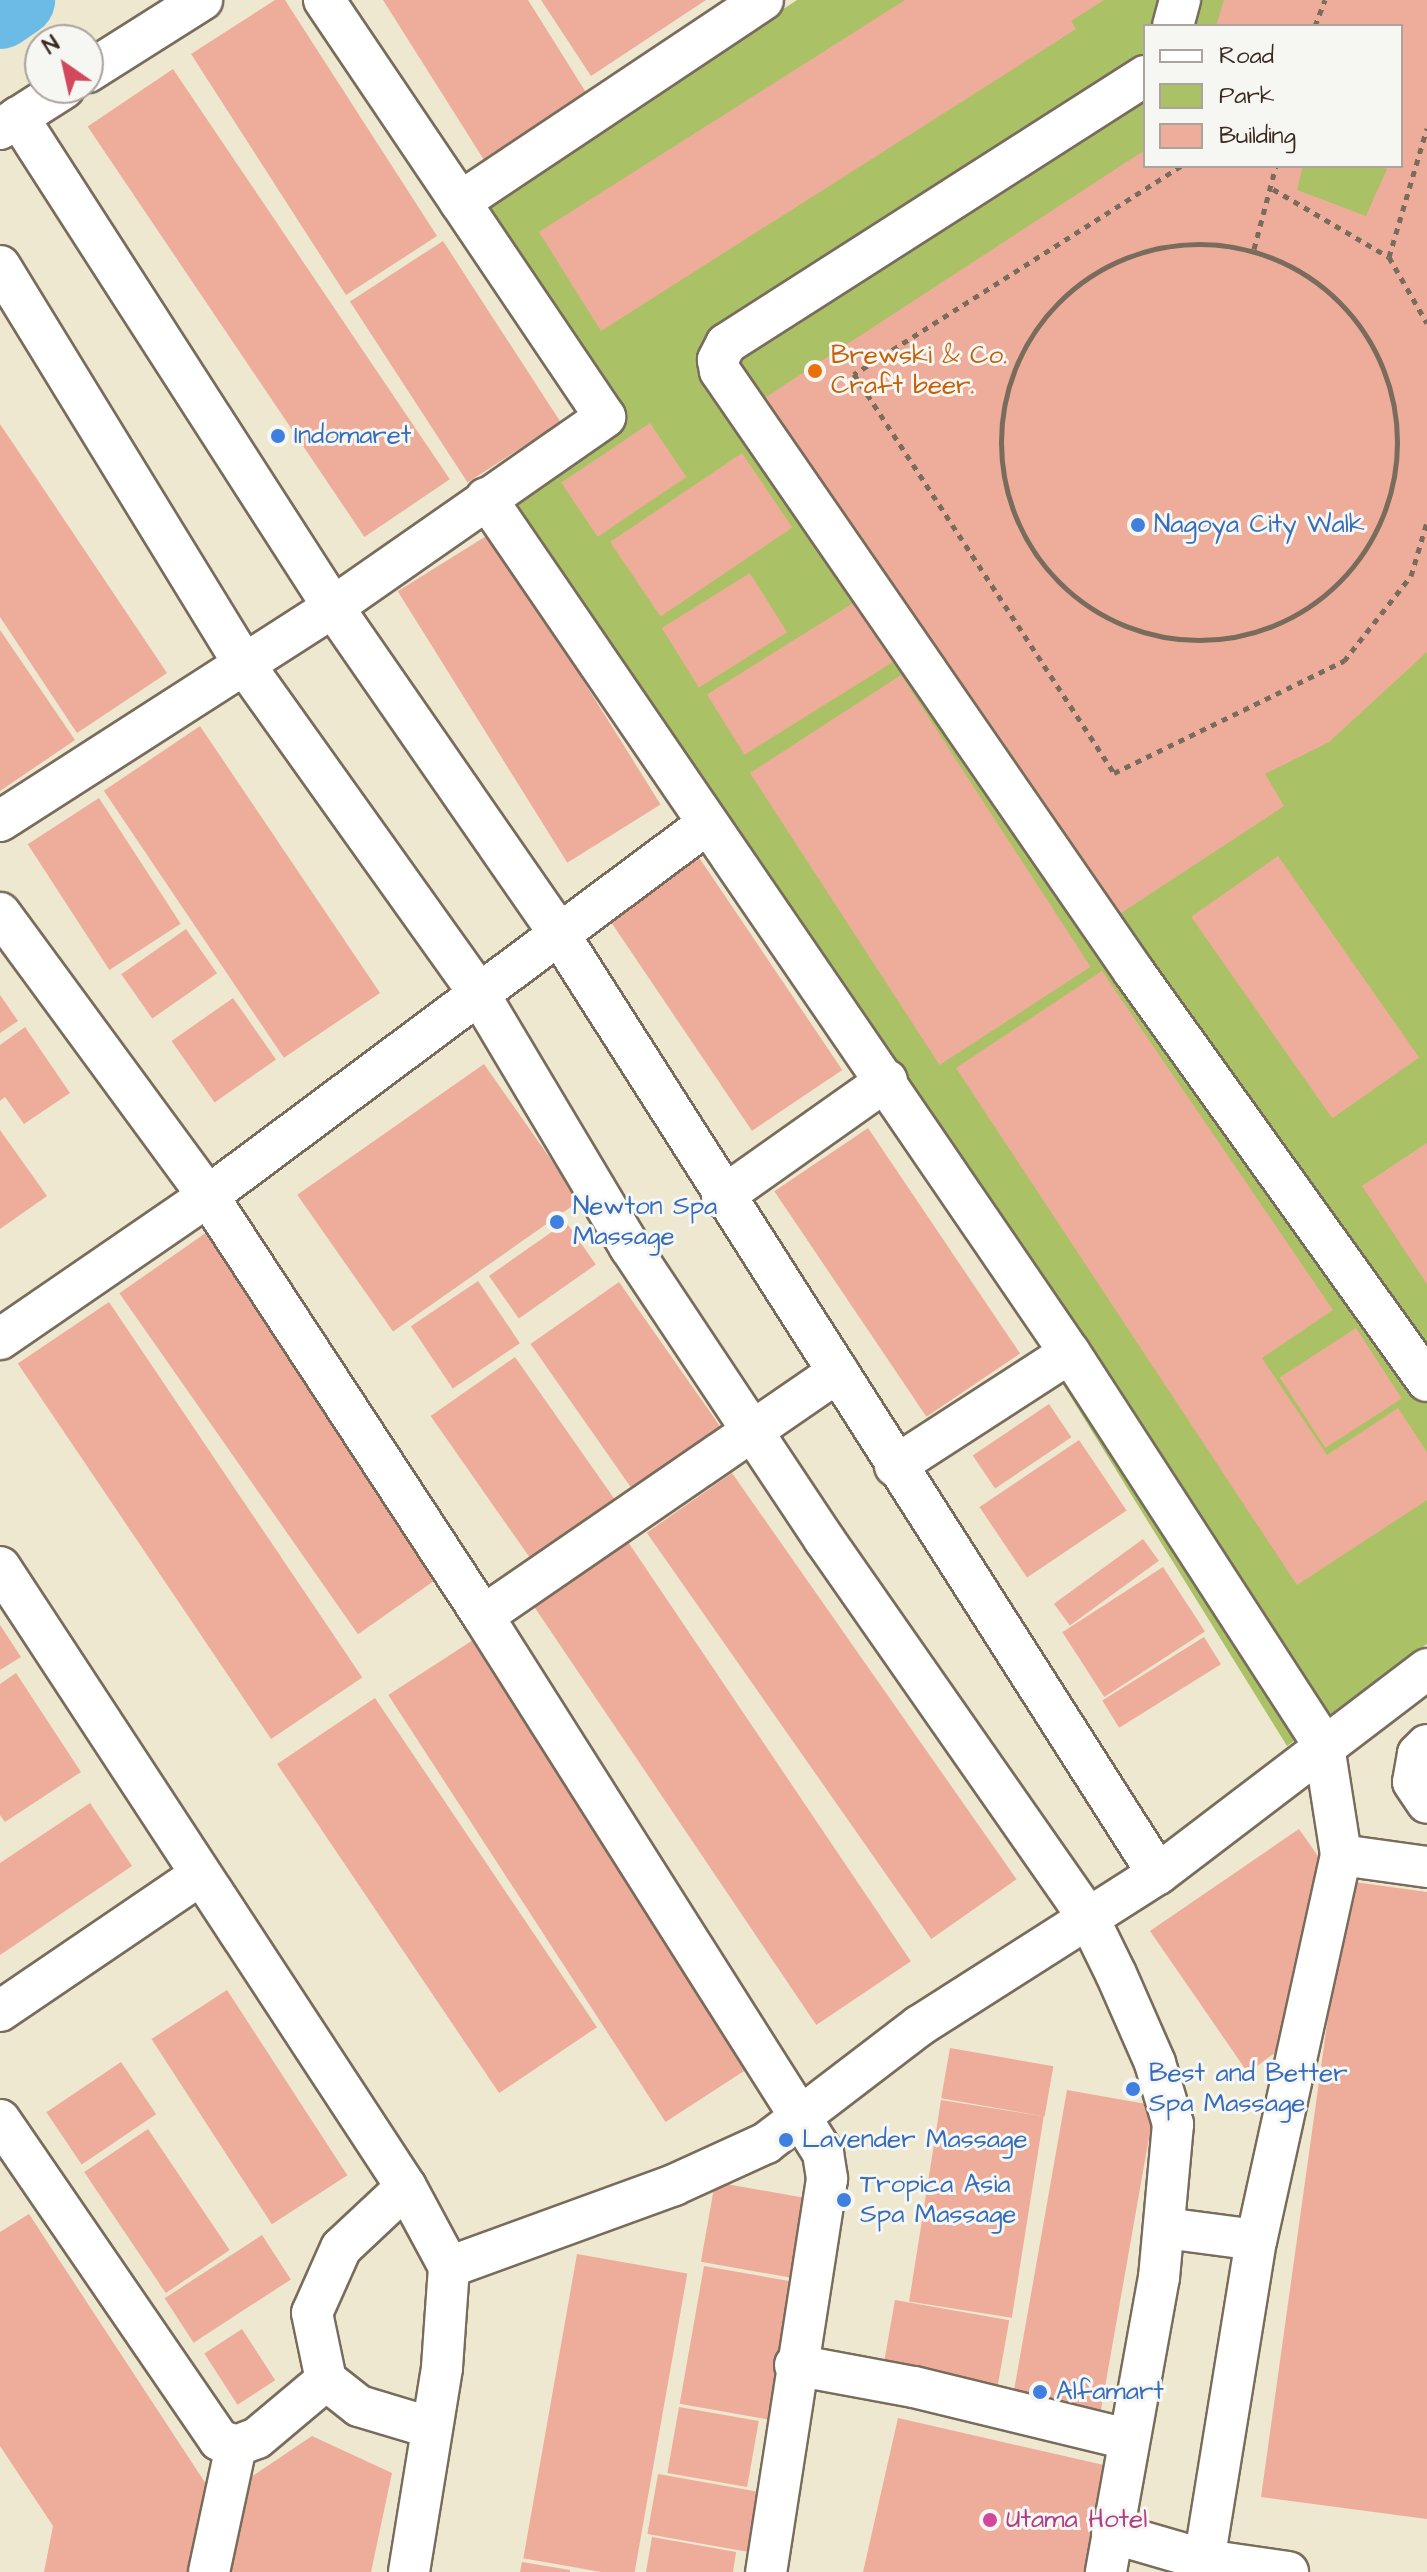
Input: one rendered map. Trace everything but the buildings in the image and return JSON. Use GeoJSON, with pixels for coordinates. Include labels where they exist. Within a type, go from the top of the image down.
{"type":"FeatureCollection","features":[{"type":"Feature","properties":{"kind":"street"},"geometry":{"type":"LineString","coordinates":[[104,62],[202,0]]}},
{"type":"Feature","properties":{"kind":"street"},"geometry":{"type":"LineString","coordinates":[[0,821],[333,607],[605,417],[324,0]]}},
{"type":"Feature","properties":{"kind":"street"},"geometry":{"type":"LineString","coordinates":[[460,202],[763,0]]}},
{"type":"Feature","properties":{"kind":"street"},"geometry":{"type":"LineString","coordinates":[[1174,24],[1180,0]]}},
{"type":"Feature","properties":{"kind":"street"},"geometry":{"type":"LineString","coordinates":[[1143,77],[726,344],[718,360],[720,371],[1134,972],[1427,1381]]}},
{"type":"Feature","properties":{"kind":"street"},"geometry":{"type":"LineString","coordinates":[[39,104],[9,123],[333,607],[557,931],[722,1197],[838,1372],[895,1466],[1158,1874]]}},
{"type":"Feature","properties":{"kind":"street"},"geometry":{"type":"LineString","coordinates":[[0,266],[244,664],[479,994],[630,1247],[752,1430],[1089,1919],[1155,2063],[1173,2124],[1165,2228],[1106,2572]]}},
{"type":"Feature","properties":{"kind":"street"},"geometry":{"type":"LineString","coordinates":[[486,498],[707,824],[887,1080],[1070,1353],[1324,1746],[1341,1855],[1256,2240],[1203,2566]]}},
{"type":"Feature","properties":{"kind":"street"},"geometry":{"type":"LineString","coordinates":[[0,1339],[208,1196],[479,994],[557,931],[707,824]]}},
{"type":"Feature","properties":{"kind":"street"},"geometry":{"type":"LineString","coordinates":[[0,913],[208,1196],[483,1616],[823,2153],[827,2179],[795,2365],[766,2572]]}},
{"type":"Feature","properties":{"kind":"street"},"geometry":{"type":"LineString","coordinates":[[722,1197],[887,1080]]}},
{"type":"Feature","properties":{"kind":"street"},"geometry":{"type":"LineString","coordinates":[[895,1466],[1070,1353]]}},
{"type":"Feature","properties":{"kind":"street"},"geometry":{"type":"LineString","coordinates":[[483,1616],[838,1372]]}},
{"type":"Feature","properties":{"kind":"street"},"geometry":{"type":"LineString","coordinates":[[0,1567],[199,1876],[406,2187],[449,2267],[449,2302],[409,2572]]}},
{"type":"Feature","properties":{"kind":"street"},"geometry":{"type":"LineString","coordinates":[[449,2267],[741,2157],[801,2116],[919,2026],[1158,1874],[1427,1669]]}},
{"type":"Feature","properties":{"kind":"street"},"geometry":{"type":"LineString","coordinates":[[1427,1745],[1418,1754],[1413,1782],[1427,1803]]}},
{"type":"Feature","properties":{"kind":"street"},"geometry":{"type":"LineString","coordinates":[[1341,1855],[1427,1867]]}},
{"type":"Feature","properties":{"kind":"street"},"geometry":{"type":"LineString","coordinates":[[0,2011],[199,1876]]}},
{"type":"Feature","properties":{"kind":"street"},"geometry":{"type":"LineString","coordinates":[[0,2120],[211,2429],[225,2444],[236,2446],[257,2438],[326,2380]]}},
{"type":"Feature","properties":{"kind":"street"},"geometry":{"type":"LineString","coordinates":[[406,2187],[341,2248],[312,2313],[326,2380],[359,2406],[432,2428]]}},
{"type":"Feature","properties":{"kind":"street"},"geometry":{"type":"LineString","coordinates":[[1165,2228],[1256,2240]]}},
{"type":"Feature","properties":{"kind":"street"},"geometry":{"type":"LineString","coordinates":[[795,2365],[914,2387],[1127,2439]]}},
{"type":"Feature","properties":{"kind":"street"},"geometry":{"type":"LineString","coordinates":[[209,2572],[236,2446]]}},
{"type":"Feature","properties":{"kind":"street"},"geometry":{"type":"LineString","coordinates":[[1112,2533],[1203,2566],[1288,2572]]}},
{"type":"Feature","properties":{"kind":"path"},"geometry":{"type":"LineString","coordinates":[[1316,24],[1325,0]]}},
{"type":"Feature","properties":{"kind":"path"},"geometry":{"type":"LineString","coordinates":[[1389,257],[1427,128]]}},
{"type":"Feature","properties":{"kind":"path"},"geometry":{"type":"LineString","coordinates":[[1178,168],[854,374],[1114,773],[1344,661],[1411,576],[1427,522]]}},
{"type":"Feature","properties":{"kind":"path"},"geometry":{"type":"LineString","coordinates":[[1254,249],[1273,189],[1276,168]]}},
{"type":"Feature","properties":{"kind":"path"},"geometry":{"type":"LineString","coordinates":[[1273,189],[1389,257],[1427,323]]}},
{"type":"Feature","properties":{"kind":"path"},"geometry":{"type":"LineString","coordinates":[[1187,243],[1254,249],[1315,279],[1363,326],[1391,387],[1394,413],[1398,451],[1384,513],[1351,568],[1304,611],[1244,635],[1180,640],[1118,624],[1065,590],[1024,541],[1002,480],[1001,413],[1022,349],[1064,295],[1121,258],[1187,243]]}},
{"type":"Feature","properties":{"kind":"green space"},"geometry":{"type":"Polygon","coordinates":[[[797,0],[1427,0],[1427,1644],[1287,1746],[502,479],[587,413],[454,227],[797,0]]]}},
{"type":"Feature","properties":{"kind":"waterway"},"geometry":{"type":"LineString","coordinates":[[0,12],[18,0]]}},
{"type":"Feature","properties":{"kind":"place","name":"Brewski & Co. Craft beer."},"geometry":{"type":"Point","coordinates":[815,371]}},
{"type":"Feature","properties":{"kind":"place","name":"Indomaret"},"geometry":{"type":"Point","coordinates":[278,436]}},
{"type":"Feature","properties":{"kind":"place","name":"Nagoya City Walk"},"geometry":{"type":"Point","coordinates":[1138,525]}},
{"type":"Feature","properties":{"kind":"place","name":"Newton Spa Massage"},"geometry":{"type":"Point","coordinates":[557,1222]}},
{"type":"Feature","properties":{"kind":"place","name":"Best and Better Spa Massage"},"geometry":{"type":"Point","coordinates":[1133,2089]}},
{"type":"Feature","properties":{"kind":"place","name":"Lavender Massage"},"geometry":{"type":"Point","coordinates":[786,2140]}},
{"type":"Feature","properties":{"kind":"place","name":"Tropica Asia Spa Massage"},"geometry":{"type":"Point","coordinates":[844,2200]}},
{"type":"Feature","properties":{"kind":"place","name":"Alfamart"},"geometry":{"type":"Point","coordinates":[1040,2392]}},
{"type":"Feature","properties":{"kind":"place","name":"Utama Hotel"},"geometry":{"type":"Point","coordinates":[990,2520]}}]}
